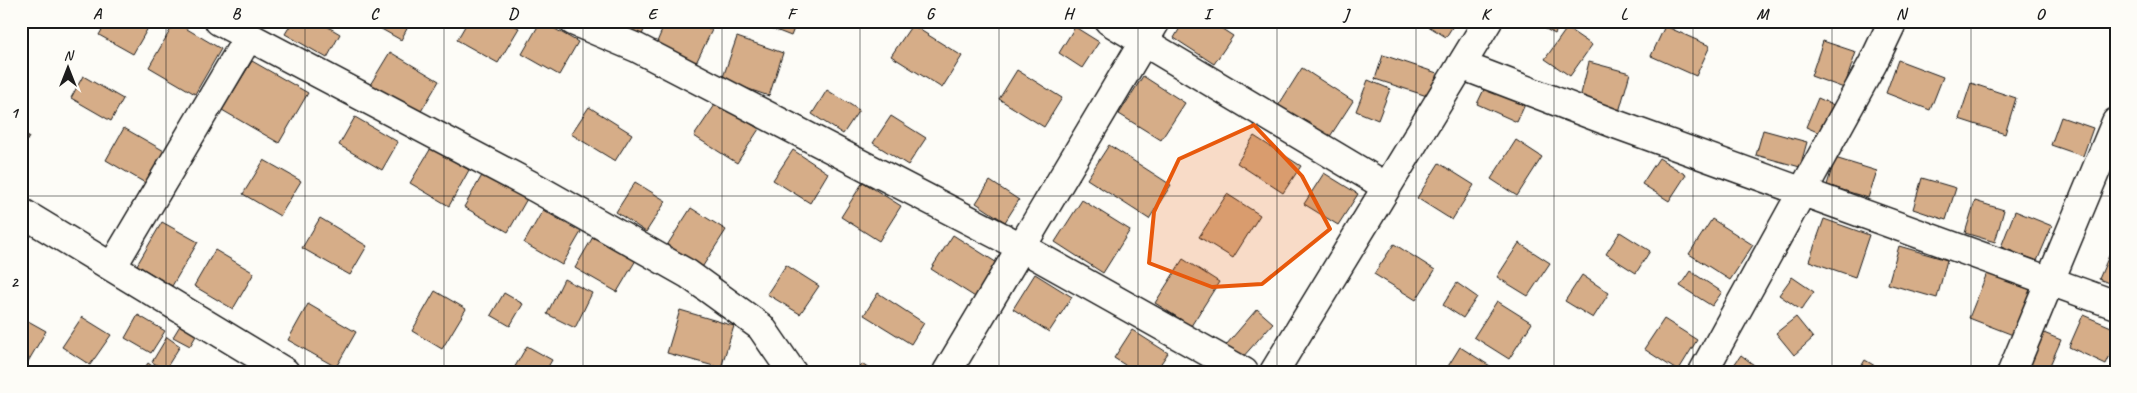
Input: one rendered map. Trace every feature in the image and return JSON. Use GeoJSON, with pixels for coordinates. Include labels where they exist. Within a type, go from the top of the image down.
{"type":"FeatureCollection","features":[{"type":"Feature","properties":{"kind":"street"},"geometry":{"type":"LineString","coordinates":[[219,21],[536,188],[688,274],[761,327],[792,372]]}},
{"type":"Feature","properties":{"kind":"street"},"geometry":{"type":"LineString","coordinates":[[573,21],[637,48],[1022,247],[1244,372]]}},
{"type":"Feature","properties":{"kind":"street"},"geometry":{"type":"LineString","coordinates":[[1109,21],[1149,31],[1387,187]]}},
{"type":"Feature","properties":{"kind":"street"},"geometry":{"type":"LineString","coordinates":[[1274,372],[1488,21]]}},
{"type":"Feature","properties":{"kind":"street"},"geometry":{"type":"LineString","coordinates":[[1703,372],[1873,63],[1892,21]]}},
{"type":"Feature","properties":{"kind":"street"},"geometry":{"type":"LineString","coordinates":[[948,372],[1149,31]]}},
{"type":"Feature","properties":{"kind":"street"},"geometry":{"type":"LineString","coordinates":[[112,267],[249,36]]}},
{"type":"Feature","properties":{"kind":"street"},"geometry":{"type":"LineString","coordinates":[[1462,65],[1618,125],[2116,305]]}},
{"type":"Feature","properties":{"kind":"street"},"geometry":{"type":"LineString","coordinates":[[2012,372],[2116,122]]}},
{"type":"Feature","properties":{"kind":"street"},"geometry":{"type":"LineString","coordinates":[[21,212],[285,372]]}},
{"type":"Feature","properties":{"kind":"highlighted area"},"geometry":{"type":"Polygon","coordinates":[[[1254,125],[1302,176],[1330,229],[1262,284],[1212,287],[1149,263],[1154,212],[1179,159],[1254,125]]]}},
{"type":"Feature","properties":{"kind":"building"},"geometry":{"type":"Polygon","coordinates":[[[107,21],[152,21],[133,54],[99,35],[107,21]]]}},
{"type":"Feature","properties":{"kind":"building"},"geometry":{"type":"Polygon","coordinates":[[[293,21],[318,21],[340,34],[327,58],[285,34],[293,21]]]}},
{"type":"Feature","properties":{"kind":"building"},"geometry":{"type":"Polygon","coordinates":[[[379,21],[411,21],[401,40],[376,26],[379,21]]]}},
{"type":"Feature","properties":{"kind":"building"},"geometry":{"type":"Polygon","coordinates":[[[468,21],[506,21],[519,28],[498,63],[457,40],[468,21]]]}},
{"type":"Feature","properties":{"kind":"building"},"geometry":{"type":"Polygon","coordinates":[[[541,21],[578,42],[559,75],[522,54],[541,21]]]}},
{"type":"Feature","properties":{"kind":"building"},"geometry":{"type":"Polygon","coordinates":[[[597,21],[647,21],[641,38],[597,21]]]}},
{"type":"Feature","properties":{"kind":"building"},"geometry":{"type":"Polygon","coordinates":[[[666,21],[692,21],[712,30],[694,67],[654,49],[666,21]]]}},
{"type":"Feature","properties":{"kind":"building"},"geometry":{"type":"Polygon","coordinates":[[[753,21],[797,21],[791,36],[753,21]]]}},
{"type":"Feature","properties":{"kind":"building"},"geometry":{"type":"Polygon","coordinates":[[[1184,21],[1210,21],[1233,36],[1214,64],[1174,38],[1184,21]]]}},
{"type":"Feature","properties":{"kind":"building"},"geometry":{"type":"Polygon","coordinates":[[[1420,21],[1456,21],[1446,37],[1420,21]]]}},
{"type":"Feature","properties":{"kind":"building"},"geometry":{"type":"Polygon","coordinates":[[[1531,21],[1561,21],[1555,34],[1531,21]]]}},
{"type":"Feature","properties":{"kind":"building"},"geometry":{"type":"Polygon","coordinates":[[[175,22],[221,49],[195,94],[149,67],[175,22]]]}},
{"type":"Feature","properties":{"kind":"building"},"geometry":{"type":"Polygon","coordinates":[[[912,25],[962,56],[942,88],[891,56],[912,25]]]}},
{"type":"Feature","properties":{"kind":"building"},"geometry":{"type":"Polygon","coordinates":[[[1665,26],[1710,46],[1696,76],[1651,56],[1665,26]]]}},
{"type":"Feature","properties":{"kind":"building"},"geometry":{"type":"Polygon","coordinates":[[[1075,27],[1099,42],[1082,68],[1059,53],[1075,27]]]}},
{"type":"Feature","properties":{"kind":"building"},"geometry":{"type":"Polygon","coordinates":[[[1567,28],[1592,45],[1570,76],[1545,59],[1567,28]]]}},
{"type":"Feature","properties":{"kind":"building"},"geometry":{"type":"Polygon","coordinates":[[[737,37],[783,53],[769,96],[722,80],[737,37]]]}},
{"type":"Feature","properties":{"kind":"building"},"geometry":{"type":"Polygon","coordinates":[[[1823,41],[1856,52],[1844,88],[1811,76],[1823,41]]]}},
{"type":"Feature","properties":{"kind":"building"},"geometry":{"type":"Polygon","coordinates":[[[390,52],[439,81],[420,113],[370,85],[390,52]]]}},
{"type":"Feature","properties":{"kind":"building"},"geometry":{"type":"Polygon","coordinates":[[[1383,55],[1437,73],[1430,97],[1375,79],[1383,55]]]}},
{"type":"Feature","properties":{"kind":"building"},"geometry":{"type":"Polygon","coordinates":[[[1898,60],[1943,77],[1930,110],[1886,93],[1898,60]]]}},
{"type":"Feature","properties":{"kind":"building"},"geometry":{"type":"Polygon","coordinates":[[[252,61],[308,93],[279,143],[222,110],[252,61]]]}},
{"type":"Feature","properties":{"kind":"building"},"geometry":{"type":"Polygon","coordinates":[[[1589,62],[1630,73],[1619,112],[1579,102],[1589,62]]]}},
{"type":"Feature","properties":{"kind":"building"},"geometry":{"type":"Polygon","coordinates":[[[1302,68],[1353,101],[1329,138],[1278,106],[1302,68]]]}},
{"type":"Feature","properties":{"kind":"building"},"geometry":{"type":"Polygon","coordinates":[[[1017,70],[1062,98],[1044,127],[999,99],[1017,70]]]}},
{"type":"Feature","properties":{"kind":"building"},"geometry":{"type":"Polygon","coordinates":[[[83,76],[123,99],[111,121],[71,98],[83,76]]]}},
{"type":"Feature","properties":{"kind":"building"},"geometry":{"type":"Polygon","coordinates":[[[1143,76],[1185,103],[1161,140],[1119,114],[1143,76]]]}},
{"type":"Feature","properties":{"kind":"building"},"geometry":{"type":"Polygon","coordinates":[[[1368,80],[1390,89],[1378,120],[1356,111],[1368,80]]]}},
{"type":"Feature","properties":{"kind":"building"},"geometry":{"type":"Polygon","coordinates":[[[1487,83],[1527,100],[1517,122],[1477,104],[1487,83]]]}},
{"type":"Feature","properties":{"kind":"building"},"geometry":{"type":"Polygon","coordinates":[[[1971,83],[2016,98],[2005,134],[1959,119],[1971,83]]]}},
{"type":"Feature","properties":{"kind":"building"},"geometry":{"type":"Polygon","coordinates":[[[827,90],[859,110],[843,134],[812,114],[827,90]]]}},
{"type":"Feature","properties":{"kind":"building"},"geometry":{"type":"Polygon","coordinates":[[[1818,98],[1836,106],[1824,135],[1806,127],[1818,98]]]}},
{"type":"Feature","properties":{"kind":"building"},"geometry":{"type":"Polygon","coordinates":[[[717,102],[759,129],[737,163],[694,136],[717,102]]]}},
{"type":"Feature","properties":{"kind":"building"},"geometry":{"type":"Polygon","coordinates":[[[589,107],[632,134],[615,161],[571,134],[589,107]]]}},
{"type":"Feature","properties":{"kind":"building"},"geometry":{"type":"Polygon","coordinates":[[[891,116],[926,138],[908,165],[873,143],[891,116]]]}},
{"type":"Feature","properties":{"kind":"building"},"geometry":{"type":"Polygon","coordinates":[[[355,117],[398,142],[382,170],[339,145],[355,117]]]}},
{"type":"Feature","properties":{"kind":"building"},"geometry":{"type":"Polygon","coordinates":[[[2061,117],[2093,128],[2083,156],[2051,145],[2061,117]]]}},
{"type":"Feature","properties":{"kind":"building"},"geometry":{"type":"Polygon","coordinates":[[[124,128],[166,152],[147,184],[106,160],[124,128]]]}},
{"type":"Feature","properties":{"kind":"building"},"geometry":{"type":"Polygon","coordinates":[[[1763,130],[1807,142],[1800,167],[1756,155],[1763,130]]]}},
{"type":"Feature","properties":{"kind":"building"},"geometry":{"type":"Polygon","coordinates":[[[21,132],[29,137],[21,151],[21,132]]]}},
{"type":"Feature","properties":{"kind":"building"},"geometry":{"type":"Polygon","coordinates":[[[1254,136],[1301,166],[1283,193],[1237,163],[1254,136]]]}},
{"type":"Feature","properties":{"kind":"building"},"geometry":{"type":"Polygon","coordinates":[[[1516,140],[1542,157],[1517,196],[1491,179],[1516,140]]]}},
{"type":"Feature","properties":{"kind":"building"},"geometry":{"type":"Polygon","coordinates":[[[1109,145],[1171,185],[1149,219],[1087,179],[1109,145]]]}},
{"type":"Feature","properties":{"kind":"building"},"geometry":{"type":"Polygon","coordinates":[[[431,148],[469,170],[449,206],[410,183],[431,148]]]}},
{"type":"Feature","properties":{"kind":"building"},"geometry":{"type":"Polygon","coordinates":[[[793,150],[828,173],[810,203],[773,180],[793,150]]]}},
{"type":"Feature","properties":{"kind":"building"},"geometry":{"type":"Polygon","coordinates":[[[1659,158],[1686,175],[1669,201],[1642,184],[1659,158]]]}},
{"type":"Feature","properties":{"kind":"building"},"geometry":{"type":"Polygon","coordinates":[[[1835,158],[1877,171],[1868,198],[1827,185],[1835,158]]]}},
{"type":"Feature","properties":{"kind":"building"},"geometry":{"type":"Polygon","coordinates":[[[264,160],[301,181],[280,216],[243,194],[264,160]]]}},
{"type":"Feature","properties":{"kind":"building"},"geometry":{"type":"Polygon","coordinates":[[[1439,163],[1474,185],[1452,220],[1417,198],[1439,163]]]}},
{"type":"Feature","properties":{"kind":"building"},"geometry":{"type":"Polygon","coordinates":[[[484,172],[528,197],[508,232],[464,207],[484,172]]]}},
{"type":"Feature","properties":{"kind":"building"},"geometry":{"type":"Polygon","coordinates":[[[1324,173],[1358,194],[1338,225],[1304,204],[1324,173]]]}},
{"type":"Feature","properties":{"kind":"building"},"geometry":{"type":"Polygon","coordinates":[[[1922,178],[1956,188],[1946,220],[1913,209],[1922,178]]]}},
{"type":"Feature","properties":{"kind":"building"},"geometry":{"type":"Polygon","coordinates":[[[990,181],[1019,200],[1005,222],[976,203],[990,181]]]}},
{"type":"Feature","properties":{"kind":"building"},"geometry":{"type":"Polygon","coordinates":[[[635,182],[666,201],[646,232],[616,212],[635,182]]]}},
{"type":"Feature","properties":{"kind":"building"},"geometry":{"type":"Polygon","coordinates":[[[863,182],[901,206],[879,241],[841,217],[863,182]]]}},
{"type":"Feature","properties":{"kind":"building"},"geometry":{"type":"Polygon","coordinates":[[[1227,194],[1260,215],[1233,258],[1199,237],[1227,194]]]}},
{"type":"Feature","properties":{"kind":"building"},"geometry":{"type":"Polygon","coordinates":[[[1082,200],[1130,230],[1103,273],[1055,242],[1082,200]]]}},
{"type":"Feature","properties":{"kind":"building"},"geometry":{"type":"Polygon","coordinates":[[[1975,201],[2004,210],[1995,242],[1965,233],[1975,201]]]}},
{"type":"Feature","properties":{"kind":"building"},"geometry":{"type":"Polygon","coordinates":[[[691,208],[726,230],[701,269],[666,247],[691,208]]]}},
{"type":"Feature","properties":{"kind":"building"},"geometry":{"type":"Polygon","coordinates":[[[543,210],[581,232],[562,265],[524,243],[543,210]]]}},
{"type":"Feature","properties":{"kind":"building"},"geometry":{"type":"Polygon","coordinates":[[[2015,211],[2052,226],[2037,261],[2001,247],[2015,211]]]}},
{"type":"Feature","properties":{"kind":"building"},"geometry":{"type":"Polygon","coordinates":[[[320,218],[367,246],[350,275],[302,248],[320,218]]]}},
{"type":"Feature","properties":{"kind":"building"},"geometry":{"type":"Polygon","coordinates":[[[1712,219],[1753,245],[1730,280],[1689,254],[1712,219]]]}},
{"type":"Feature","properties":{"kind":"building"},"geometry":{"type":"Polygon","coordinates":[[[1824,219],[1869,235],[1855,277],[1809,261],[1824,219]]]}},
{"type":"Feature","properties":{"kind":"building"},"geometry":{"type":"Polygon","coordinates":[[[162,222],[198,242],[172,286],[137,265],[162,222]]]}},
{"type":"Feature","properties":{"kind":"building"},"geometry":{"type":"Polygon","coordinates":[[[597,230],[639,255],[617,292],[575,268],[597,230]]]}},
{"type":"Feature","properties":{"kind":"building"},"geometry":{"type":"Polygon","coordinates":[[[1620,232],[1650,251],[1636,273],[1606,254],[1620,232]]]}},
{"type":"Feature","properties":{"kind":"building"},"geometry":{"type":"Polygon","coordinates":[[[953,235],[1002,266],[980,300],[931,269],[953,235]]]}},
{"type":"Feature","properties":{"kind":"building"},"geometry":{"type":"Polygon","coordinates":[[[21,236],[28,240],[21,252],[21,236]]]}},
{"type":"Feature","properties":{"kind":"building"},"geometry":{"type":"Polygon","coordinates":[[[2116,242],[2116,286],[2099,279],[2116,242]]]}},
{"type":"Feature","properties":{"kind":"building"},"geometry":{"type":"Polygon","coordinates":[[[1519,243],[1550,263],[1528,296],[1497,277],[1519,243]]]}},
{"type":"Feature","properties":{"kind":"building"},"geometry":{"type":"Polygon","coordinates":[[[1394,244],[1435,270],[1416,300],[1374,274],[1394,244]]]}},
{"type":"Feature","properties":{"kind":"building"},"geometry":{"type":"Polygon","coordinates":[[[1899,246],[1947,260],[1937,298],[1888,284],[1899,246]]]}},
{"type":"Feature","properties":{"kind":"building"},"geometry":{"type":"Polygon","coordinates":[[[215,250],[254,273],[233,309],[194,286],[215,250]]]}},
{"type":"Feature","properties":{"kind":"building"},"geometry":{"type":"Polygon","coordinates":[[[1183,259],[1219,282],[1191,326],[1155,303],[1183,259]]]}},
{"type":"Feature","properties":{"kind":"building"},"geometry":{"type":"Polygon","coordinates":[[[786,265],[819,286],[800,314],[767,294],[786,265]]]}},
{"type":"Feature","properties":{"kind":"building"},"geometry":{"type":"Polygon","coordinates":[[[1690,271],[1722,292],[1712,306],[1680,286],[1690,271]]]}},
{"type":"Feature","properties":{"kind":"building"},"geometry":{"type":"Polygon","coordinates":[[[1987,273],[2031,290],[2013,335],[1969,318],[1987,273]]]}},
{"type":"Feature","properties":{"kind":"building"},"geometry":{"type":"Polygon","coordinates":[[[1035,274],[1072,297],[1049,332],[1013,309],[1035,274]]]}},
{"type":"Feature","properties":{"kind":"building"},"geometry":{"type":"Polygon","coordinates":[[[1582,275],[1609,293],[1593,318],[1565,301],[1582,275]]]}},
{"type":"Feature","properties":{"kind":"building"},"geometry":{"type":"Polygon","coordinates":[[[1792,277],[1814,292],[1801,310],[1779,295],[1792,277]]]}},
{"type":"Feature","properties":{"kind":"building"},"geometry":{"type":"Polygon","coordinates":[[[564,279],[592,293],[575,328],[547,314],[564,279]]]}},
{"type":"Feature","properties":{"kind":"building"},"geometry":{"type":"Polygon","coordinates":[[[1457,283],[1477,297],[1463,318],[1443,305],[1457,283]]]}},
{"type":"Feature","properties":{"kind":"building"},"geometry":{"type":"Polygon","coordinates":[[[435,291],[466,309],[442,349],[412,331],[435,291]]]}},
{"type":"Feature","properties":{"kind":"building"},"geometry":{"type":"Polygon","coordinates":[[[504,293],[523,304],[510,326],[491,315],[504,293]]]}},
{"type":"Feature","properties":{"kind":"building"},"geometry":{"type":"Polygon","coordinates":[[[878,293],[924,323],[911,344],[864,315],[878,293]]]}},
{"type":"Feature","properties":{"kind":"building"},"geometry":{"type":"Polygon","coordinates":[[[1497,301],[1532,323],[1509,359],[1474,337],[1497,301]]]}},
{"type":"Feature","properties":{"kind":"building"},"geometry":{"type":"Polygon","coordinates":[[[308,304],[356,332],[336,367],[288,340],[308,304]]]}},
{"type":"Feature","properties":{"kind":"building"},"geometry":{"type":"Polygon","coordinates":[[[1257,309],[1273,323],[1242,358],[1226,345],[1257,309]]]}},
{"type":"Feature","properties":{"kind":"building"},"geometry":{"type":"Polygon","coordinates":[[[680,310],[734,326],[721,368],[667,353],[680,310]]]}},
{"type":"Feature","properties":{"kind":"building"},"geometry":{"type":"Polygon","coordinates":[[[187,314],[203,324],[190,346],[173,337],[187,314]]]}},
{"type":"Feature","properties":{"kind":"building"},"geometry":{"type":"Polygon","coordinates":[[[138,315],[165,331],[151,353],[125,338],[138,315]]]}},
{"type":"Feature","properties":{"kind":"building"},"geometry":{"type":"Polygon","coordinates":[[[2083,315],[2116,329],[2116,342],[2106,364],[2069,347],[2083,315]]]}},
{"type":"Feature","properties":{"kind":"building"},"geometry":{"type":"Polygon","coordinates":[[[21,317],[46,331],[26,365],[21,363],[21,317]]]}},
{"type":"Feature","properties":{"kind":"building"},"geometry":{"type":"Polygon","coordinates":[[[82,317],[111,335],[90,365],[62,347],[82,317]]]}},
{"type":"Feature","properties":{"kind":"building"},"geometry":{"type":"Polygon","coordinates":[[[1796,317],[1813,338],[1794,355],[1776,333],[1796,317]]]}},
{"type":"Feature","properties":{"kind":"building"},"geometry":{"type":"Polygon","coordinates":[[[1664,319],[1697,340],[1678,371],[1644,349],[1664,319]]]}},
{"type":"Feature","properties":{"kind":"building"},"geometry":{"type":"Polygon","coordinates":[[[1132,330],[1168,353],[1155,372],[1136,372],[1114,358],[1132,330]]]}},
{"type":"Feature","properties":{"kind":"building"},"geometry":{"type":"Polygon","coordinates":[[[2039,331],[2061,340],[2047,372],[2021,372],[2039,331]]]}},
{"type":"Feature","properties":{"kind":"building"},"geometry":{"type":"Polygon","coordinates":[[[167,337],[180,346],[165,370],[152,362],[167,337]]]}},
{"type":"Feature","properties":{"kind":"building"},"geometry":{"type":"Polygon","coordinates":[[[527,346],[552,360],[545,372],[513,370],[527,346]]]}},
{"type":"Feature","properties":{"kind":"building"},"geometry":{"type":"Polygon","coordinates":[[[1460,347],[1498,371],[1454,372],[1447,368],[1460,347]]]}},
{"type":"Feature","properties":{"kind":"building"},"geometry":{"type":"Polygon","coordinates":[[[1741,355],[1763,372],[1729,372],[1741,355]]]}},
{"type":"Feature","properties":{"kind":"building"},"geometry":{"type":"Polygon","coordinates":[[[1865,360],[1885,372],[1858,372],[1865,360]]]}},
{"type":"Feature","properties":{"kind":"building"},"geometry":{"type":"Polygon","coordinates":[[[148,363],[160,372],[142,372],[148,363]]]}},
{"type":"Feature","properties":{"kind":"building"},"geometry":{"type":"Polygon","coordinates":[[[862,364],[873,372],[857,372],[862,364]]]}},
{"type":"Feature","properties":{"kind":"building"},"geometry":{"type":"Polygon","coordinates":[[[102,367],[110,372],[99,372],[102,367]]]}}]}
